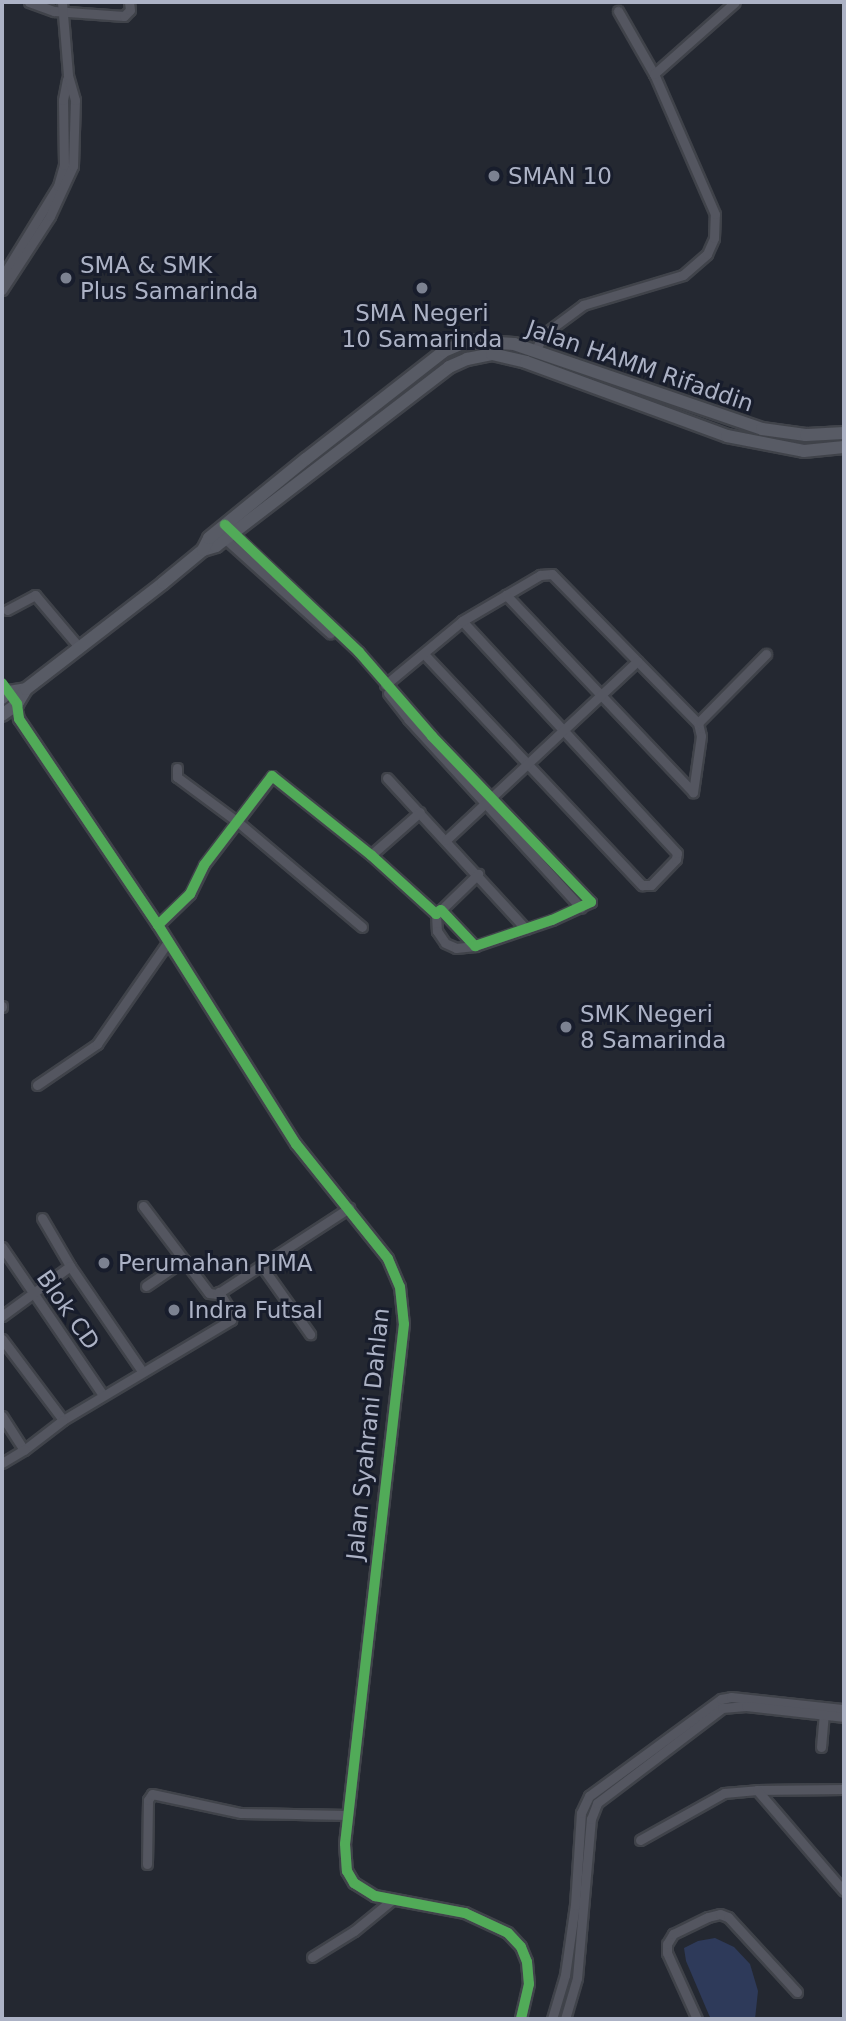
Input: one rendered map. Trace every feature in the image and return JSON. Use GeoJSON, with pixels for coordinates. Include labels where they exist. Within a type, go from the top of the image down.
{"type":"FeatureCollection","features":[{"type":"Feature","properties":{"kind":"main road","name":"Jalan HAMM Rifaddin"},"geometry":{"type":"LineString","coordinates":[[225,532],[444,351],[467,341],[514,344],[762,429],[806,435],[844,433]]}},
{"type":"Feature","properties":{"kind":"main road","name":"Jalan HAMM Rifaddin"},"geometry":{"type":"LineString","coordinates":[[7,709],[26,689],[203,550],[209,538],[225,532],[449,367],[467,359],[492,354],[512,357],[727,436],[780,448],[804,450],[844,447]]}},
{"type":"Feature","properties":{"kind":"main road"},"geometry":{"type":"LineString","coordinates":[[692,423],[698,409]]}},
{"type":"Feature","properties":{"kind":"main road","name":"Jalan HAMM Rifaddin"},"geometry":{"type":"LineString","coordinates":[[4,691],[26,689]]}},
{"type":"Feature","properties":{"kind":"street"},"geometry":{"type":"LineString","coordinates":[[29,2],[124,16],[130,10],[129,2]]}},
{"type":"Feature","properties":{"kind":"street"},"geometry":{"type":"LineString","coordinates":[[654,74],[735,2]]}},
{"type":"Feature","properties":{"kind":"street"},"geometry":{"type":"LineString","coordinates":[[2,289],[50,216],[73,166],[75,100],[68,75],[63,7]]}},
{"type":"Feature","properties":{"kind":"street"},"geometry":{"type":"LineString","coordinates":[[535,351],[544,334],[583,305],[683,275],[707,254],[714,238],[715,214],[654,74],[618,11]]}},
{"type":"Feature","properties":{"kind":"street"},"geometry":{"type":"LineString","coordinates":[[2,277],[58,186],[64,165],[63,100],[68,75]]}},
{"type":"Feature","properties":{"kind":"street"},"geometry":{"type":"LineString","coordinates":[[225,532],[385,684],[408,719],[591,902],[526,929],[475,946],[456,948],[447,945],[438,931],[438,912],[478,874]]}},
{"type":"Feature","properties":{"kind":"street"},"geometry":{"type":"LineString","coordinates":[[385,684],[462,621],[506,595],[540,575],[555,575],[698,723],[701,736],[693,792],[506,595]]}},
{"type":"Feature","properties":{"kind":"street"},"geometry":{"type":"LineString","coordinates":[[7,610],[35,595],[79,647]]}},
{"type":"Feature","properties":{"kind":"street"},"geometry":{"type":"LineString","coordinates":[[424,654],[642,885],[651,885],[676,859],[677,853],[462,621]]}},
{"type":"Feature","properties":{"kind":"street"},"geometry":{"type":"LineString","coordinates":[[698,723],[766,654]]}},
{"type":"Feature","properties":{"kind":"street"},"geometry":{"type":"LineString","coordinates":[[446,840],[637,662]]}},
{"type":"Feature","properties":{"kind":"street"},"geometry":{"type":"LineString","coordinates":[[4,691],[7,709]]}},
{"type":"Feature","properties":{"kind":"street","name":"Jalan Syahrani Dahlan"},"geometry":{"type":"LineString","coordinates":[[7,709],[19,719],[160,923],[168,942],[296,1144],[388,1259],[400,1287],[404,1325],[345,1844],[350,1877],[363,1891],[392,1900],[465,1913],[508,1933],[521,1947],[527,1962],[529,1984],[521,2019]]}},
{"type":"Feature","properties":{"kind":"street"},"geometry":{"type":"LineString","coordinates":[[177,768],[177,777],[239,823],[362,927]]}},
{"type":"Feature","properties":{"kind":"street"},"geometry":{"type":"LineString","coordinates":[[160,923],[190,894],[204,865],[273,776],[371,855],[475,946]]}},
{"type":"Feature","properties":{"kind":"street"},"geometry":{"type":"LineString","coordinates":[[387,778],[526,929]]}},
{"type":"Feature","properties":{"kind":"street"},"geometry":{"type":"LineString","coordinates":[[490,801],[581,908]]}},
{"type":"Feature","properties":{"kind":"street"},"geometry":{"type":"LineString","coordinates":[[371,855],[420,812]]}},
{"type":"Feature","properties":{"kind":"street"},"geometry":{"type":"LineString","coordinates":[[37,1086],[98,1043],[168,942]]}},
{"type":"Feature","properties":{"kind":"street"},"geometry":{"type":"LineString","coordinates":[[143,1206],[209,1293],[219,1292],[349,1208]]}},
{"type":"Feature","properties":{"kind":"street"},"geometry":{"type":"LineString","coordinates":[[42,1218],[70,1266],[142,1371]]}},
{"type":"Feature","properties":{"kind":"street","name":"Blok CD"},"geometry":{"type":"LineString","coordinates":[[2,1247],[103,1395]]}},
{"type":"Feature","properties":{"kind":"street"},"geometry":{"type":"LineString","coordinates":[[145,1286],[184,1260]]}},
{"type":"Feature","properties":{"kind":"street"},"geometry":{"type":"LineString","coordinates":[[261,1265],[310,1334]]}},
{"type":"Feature","properties":{"kind":"street"},"geometry":{"type":"LineString","coordinates":[[2,1316],[70,1266]]}},
{"type":"Feature","properties":{"kind":"street"},"geometry":{"type":"LineString","coordinates":[[2,1463],[103,1395],[231,1320],[232,1313],[219,1292]]}},
{"type":"Feature","properties":{"kind":"street"},"geometry":{"type":"LineString","coordinates":[[2,1339],[63,1420]]}},
{"type":"Feature","properties":{"kind":"street"},"geometry":{"type":"LineString","coordinates":[[2,1416],[24,1450]]}},
{"type":"Feature","properties":{"kind":"street"},"geometry":{"type":"LineString","coordinates":[[552,2019],[565,1975],[575,1906],[581,1813],[589,1796],[721,1699],[731,1697],[844,1709]]}},
{"type":"Feature","properties":{"kind":"street"},"geometry":{"type":"LineString","coordinates":[[565,2019],[577,1978],[591,1819],[597,1803],[722,1707],[746,1706],[844,1717]]}},
{"type":"Feature","properties":{"kind":"street"},"geometry":{"type":"LineString","coordinates":[[821,1747],[824,1714]]}},
{"type":"Feature","properties":{"kind":"street"},"geometry":{"type":"LineString","coordinates":[[640,1840],[724,1793],[844,1789]]}},
{"type":"Feature","properties":{"kind":"street"},"geometry":{"type":"LineString","coordinates":[[757,1790],[844,1891]]}},
{"type":"Feature","properties":{"kind":"street"},"geometry":{"type":"LineString","coordinates":[[147,1864],[148,1800],[152,1794],[242,1813],[348,1815]]}},
{"type":"Feature","properties":{"kind":"street"},"geometry":{"type":"LineString","coordinates":[[312,1957],[354,1931],[392,1900]]}},
{"type":"Feature","properties":{"kind":"street"},"geometry":{"type":"LineString","coordinates":[[697,2019],[667,1953],[667,1944],[673,1934],[708,1917],[720,1914],[729,1917],[797,1992]]}},
{"type":"Feature","properties":{"kind":"water"},"geometry":{"type":"Polygon","coordinates":[[[715,1938],[734,1947],[750,1964],[758,1991],[755,2019],[711,2019],[709,2015],[686,1961],[684,1948],[698,1941],[715,1938]]]}},
{"type":"Feature","properties":{"kind":"cycle path"},"geometry":{"type":"LineString","coordinates":[[158,925],[190,894],[204,865],[272,776],[371,855],[436,914],[441,910],[475,946],[552,920],[591,902],[432,736],[359,652],[225,525]]}},
{"type":"Feature","properties":{"kind":"cycle path"},"geometry":{"type":"LineString","coordinates":[[2,683],[17,704],[19,719],[158,925],[296,1144],[388,1259],[400,1287],[404,1324],[345,1844],[347,1871],[354,1883],[375,1896],[465,1913],[508,1933],[521,1947],[527,1962],[529,1984],[521,2019]]}},
{"type":"Feature","properties":{"kind":"place","name":"SMAN 10"},"geometry":{"type":"Point","coordinates":[494,176]}},
{"type":"Feature","properties":{"kind":"place","name":"SMA & SMK Plus Samarinda"},"geometry":{"type":"Point","coordinates":[66,278]}},
{"type":"Feature","properties":{"kind":"place","name":"SMA Negeri 10 Samarinda"},"geometry":{"type":"Point","coordinates":[422,288]}},
{"type":"Feature","properties":{"kind":"place","name":"SMK Negeri 8 Samarinda"},"geometry":{"type":"Point","coordinates":[566,1027]}},
{"type":"Feature","properties":{"kind":"place","name":"Perumahan PIMA"},"geometry":{"type":"Point","coordinates":[104,1263]}},
{"type":"Feature","properties":{"kind":"place","name":"Indra Futsal"},"geometry":{"type":"Point","coordinates":[174,1310]}}]}
